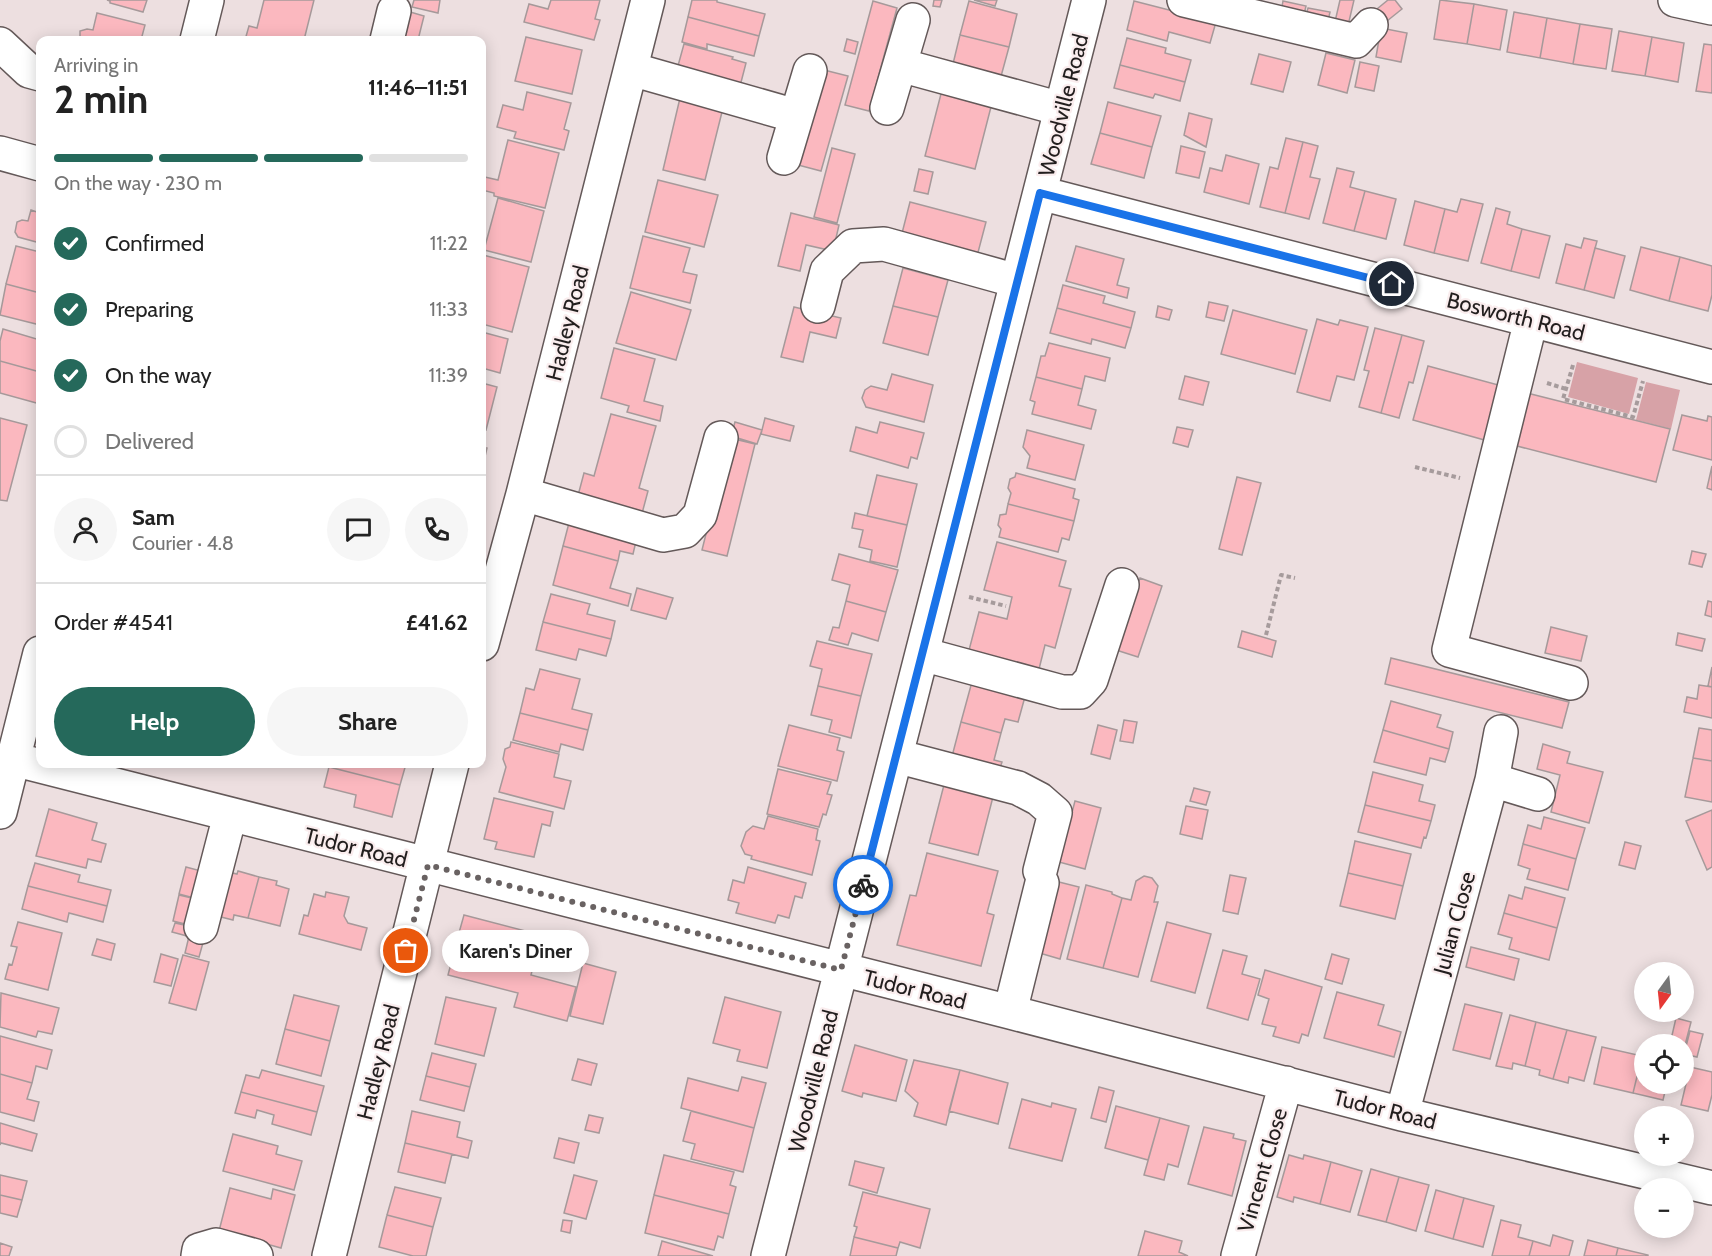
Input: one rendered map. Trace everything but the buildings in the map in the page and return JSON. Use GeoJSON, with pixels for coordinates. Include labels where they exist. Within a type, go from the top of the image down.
{"type":"FeatureCollection","features":[{"type":"Feature","properties":{"kind":"street"},"geometry":{"type":"LineString","coordinates":[[198,36],[207,0]]}},
{"type":"Feature","properties":{"kind":"street","name":"Hadley Road"},"geometry":{"type":"LineString","coordinates":[[486,629],[523,494],[648,0]]}},
{"type":"Feature","properties":{"kind":"street","name":"Woodville Road"},"geometry":{"type":"LineString","coordinates":[[768,1256],[1089,0]]}},
{"type":"Feature","properties":{"kind":"street"},"geometry":{"type":"LineString","coordinates":[[1184,0],[1356,41],[1371,25]]}},
{"type":"Feature","properties":{"kind":"street"},"geometry":{"type":"LineString","coordinates":[[1675,0],[1712,8]]}},
{"type":"Feature","properties":{"kind":"street"},"geometry":{"type":"LineString","coordinates":[[887,108],[913,20]]}},
{"type":"Feature","properties":{"kind":"street"},"geometry":{"type":"LineString","coordinates":[[0,44],[29,71],[36,73]]}},
{"type":"Feature","properties":{"kind":"street"},"geometry":{"type":"LineString","coordinates":[[900,65],[1061,109]]}},
{"type":"Feature","properties":{"kind":"street"},"geometry":{"type":"LineString","coordinates":[[631,69],[796,116]]}},
{"type":"Feature","properties":{"kind":"street"},"geometry":{"type":"LineString","coordinates":[[784,158],[810,71]]}},
{"type":"Feature","properties":{"kind":"street"},"geometry":{"type":"LineString","coordinates":[[0,153],[36,163]]}},
{"type":"Feature","properties":{"kind":"street","name":"Bosworth Road"},"geometry":{"type":"LineString","coordinates":[[1040,193],[1712,367]]}},
{"type":"Feature","properties":{"kind":"street"},"geometry":{"type":"LineString","coordinates":[[818,306],[827,271],[853,246],[884,244],[1017,281]]}},
{"type":"Feature","properties":{"kind":"street"},"geometry":{"type":"LineString","coordinates":[[1531,320],[1449,651],[1571,683]]}},
{"type":"Feature","properties":{"kind":"street"},"geometry":{"type":"LineString","coordinates":[[523,494],[663,535],[685,531],[700,515],[721,438]]}},
{"type":"Feature","properties":{"kind":"street"},"geometry":{"type":"LineString","coordinates":[[922,654],[1062,692],[1080,692],[1091,680],[1122,585]]}},
{"type":"Feature","properties":{"kind":"street"},"geometry":{"type":"LineString","coordinates":[[0,812],[8,764],[11,722],[36,663]]}},
{"type":"Feature","properties":{"kind":"street","name":"Julian Close"},"geometry":{"type":"LineString","coordinates":[[1402,1114],[1492,780],[1502,732]]}},
{"type":"Feature","properties":{"kind":"street"},"geometry":{"type":"LineString","coordinates":[[896,756],[1018,788],[1039,799],[1055,813],[1010,1012]]}},
{"type":"Feature","properties":{"kind":"street","name":"Tudor Road"},"geometry":{"type":"LineString","coordinates":[[8,764],[230,815],[1010,1012],[1402,1114],[1712,1188]]}},
{"type":"Feature","properties":{"kind":"street","name":"Hadley Road"},"geometry":{"type":"LineString","coordinates":[[329,1256],[452,768]]}},
{"type":"Feature","properties":{"kind":"street"},"geometry":{"type":"LineString","coordinates":[[1492,780],[1538,794]]}},
{"type":"Feature","properties":{"kind":"street"},"geometry":{"type":"LineString","coordinates":[[201,927],[230,815]]}},
{"type":"Feature","properties":{"kind":"street","name":"Vincent Close"},"geometry":{"type":"LineString","coordinates":[[1238,1256],[1286,1083]]}},
{"type":"Feature","properties":{"kind":"street"},"geometry":{"type":"LineString","coordinates":[[198,1256],[199,1250],[216,1245],[256,1256]]}},
{"type":"Feature","properties":{"kind":"path"},"geometry":{"type":"LineString","coordinates":[[1574,362],[1563,399],[1633,417],[1643,380]]}},
{"type":"Feature","properties":{"kind":"path"},"geometry":{"type":"LineString","coordinates":[[1543,382],[1566,389]]}},
{"type":"Feature","properties":{"kind":"path"},"geometry":{"type":"LineString","coordinates":[[1415,467],[1489,486]]}},
{"type":"Feature","properties":{"kind":"path"},"geometry":{"type":"LineString","coordinates":[[1266,635],[1281,575],[1295,578]]}},
{"type":"Feature","properties":{"kind":"shaded area"},"geometry":{"type":"Polygon","coordinates":[[[1577,362],[1638,378],[1629,414],[1568,397],[1577,362]]]}},
{"type":"Feature","properties":{"kind":"shaded area"},"geometry":{"type":"Polygon","coordinates":[[[1646,382],[1680,390],[1671,429],[1636,420],[1646,382]]]}},
{"type":"Feature","properties":{"kind":"way so far"},"geometry":{"type":"LineString","coordinates":[[406,951],[428,865],[841,970],[863,885]]}},
{"type":"Feature","properties":{"kind":"place","name":"Karen's Diner"},"geometry":{"type":"Point","coordinates":[406,951]}},
{"type":"Feature","properties":{"kind":"route"},"geometry":{"type":"LineString","coordinates":[[863,885],[1040,193],[1392,284]]}}]}
